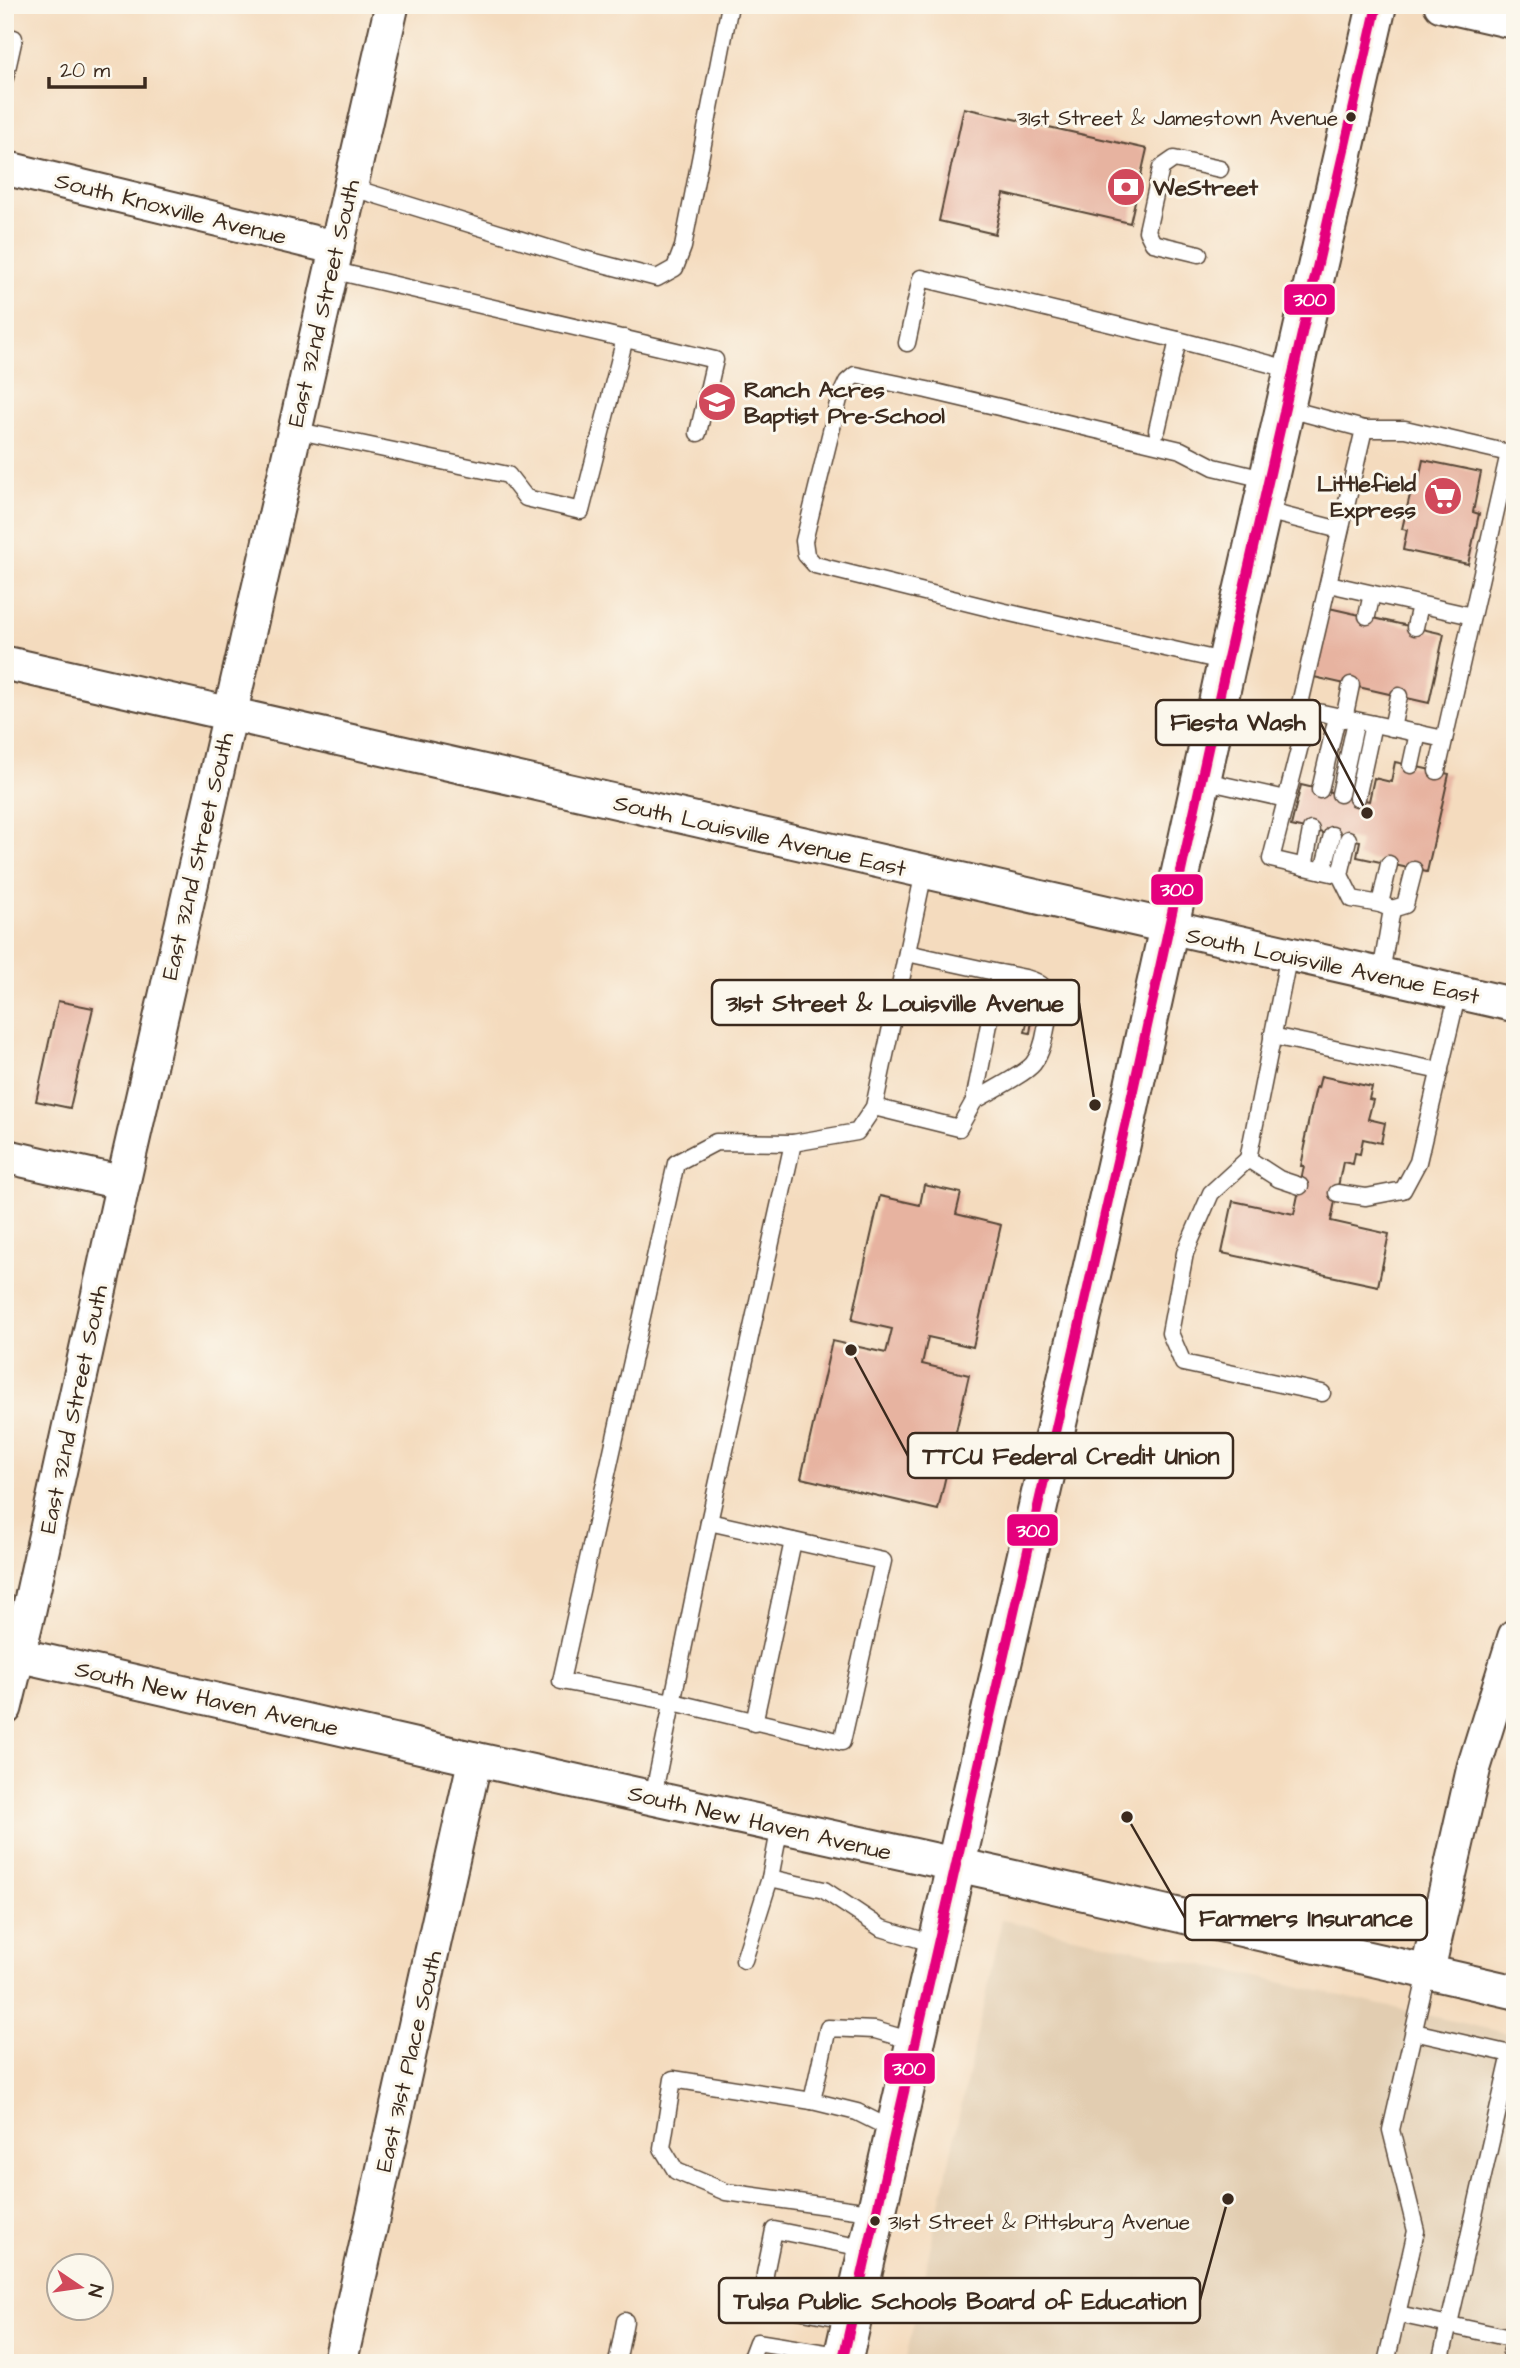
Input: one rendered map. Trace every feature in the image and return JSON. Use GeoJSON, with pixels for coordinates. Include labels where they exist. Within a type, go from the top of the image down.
{"type":"FeatureCollection","features":[{"type":"Feature","properties":{"kind":"main road"},"geometry":{"type":"LineString","coordinates":[[843,2359],[1170,929],[1227,662],[1377,5]]}},
{"type":"Feature","properties":{"kind":"street","name":"East 32nd Street South"},"geometry":{"type":"LineString","coordinates":[[5,1708],[12,1654],[392,5]]}},
{"type":"Feature","properties":{"kind":"street"},"geometry":{"type":"LineString","coordinates":[[1441,5],[1515,22]]}},
{"type":"Feature","properties":{"kind":"street","name":"South Knoxville Avenue"},"geometry":{"type":"LineString","coordinates":[[5,168],[334,259]]}},
{"type":"Feature","properties":{"kind":"street","name":"South Louisville Avenue East"},"geometry":{"type":"LineString","coordinates":[[5,663],[1515,1005]]}},
{"type":"Feature","properties":{"kind":"street"},"geometry":{"type":"LineString","coordinates":[[5,1156],[122,1183]]}},
{"type":"Feature","properties":{"kind":"street"},"geometry":{"type":"LineString","coordinates":[[1427,1973],[1475,1767],[1506,1658],[1515,1636]]}},
{"type":"Feature","properties":{"kind":"street","name":"South New Haven Avenue"},"geometry":{"type":"LineString","coordinates":[[12,1654],[1515,1992]]}},
{"type":"Feature","properties":{"kind":"street","name":"East 31st Place South"},"geometry":{"type":"LineString","coordinates":[[340,2363],[475,1759]]}},
{"type":"Feature","properties":{"kind":"lane"},"geometry":{"type":"LineString","coordinates":[[350,187],[580,258],[657,278],[674,268],[682,247],[730,5]]}},
{"type":"Feature","properties":{"kind":"lane"},"geometry":{"type":"LineString","coordinates":[[5,78],[14,38]]}},
{"type":"Feature","properties":{"kind":"lane"},"geometry":{"type":"LineString","coordinates":[[1199,254],[1153,243],[1147,231],[1161,168],[1174,159],[1220,169]]}},
{"type":"Feature","properties":{"kind":"lane"},"geometry":{"type":"LineString","coordinates":[[334,259],[715,360],[698,433]]}},
{"type":"Feature","properties":{"kind":"lane"},"geometry":{"type":"LineString","coordinates":[[907,342],[920,278],[1293,370]]}},
{"type":"Feature","properties":{"kind":"lane"},"geometry":{"type":"LineString","coordinates":[[294,430],[508,475],[526,498],[581,511],[625,338]]}},
{"type":"Feature","properties":{"kind":"lane"},"geometry":{"type":"LineString","coordinates":[[1157,430],[1178,340]]}},
{"type":"Feature","properties":{"kind":"lane"},"geometry":{"type":"LineString","coordinates":[[1227,662],[1001,611],[815,565],[806,555],[804,541],[839,399],[847,382],[855,375],[1181,450],[1265,495],[1340,530]]}},
{"type":"Feature","properties":{"kind":"lane"},"geometry":{"type":"LineString","coordinates":[[1284,408],[1364,429],[1405,429],[1509,453],[1437,771]]}},
{"type":"Feature","properties":{"kind":"lane"},"geometry":{"type":"LineString","coordinates":[[1340,875],[1271,859],[1306,722],[1299,708],[1364,429]]}},
{"type":"Feature","properties":{"kind":"lane"},"geometry":{"type":"LineString","coordinates":[[1329,584],[1472,616]]}},
{"type":"Feature","properties":{"kind":"lane"},"geometry":{"type":"LineString","coordinates":[[1367,616],[1372,594]]}},
{"type":"Feature","properties":{"kind":"lane"},"geometry":{"type":"LineString","coordinates":[[1415,627],[1420,605]]}},
{"type":"Feature","properties":{"kind":"lane"},"geometry":{"type":"LineString","coordinates":[[1340,794],[1351,685]]}},
{"type":"Feature","properties":{"kind":"lane"},"geometry":{"type":"LineString","coordinates":[[1392,728],[1399,696]]}},
{"type":"Feature","properties":{"kind":"lane"},"geometry":{"type":"LineString","coordinates":[[1299,708],[1444,739]]}},
{"type":"Feature","properties":{"kind":"lane"},"geometry":{"type":"LineString","coordinates":[[1320,790],[1346,719]]}},
{"type":"Feature","properties":{"kind":"lane"},"geometry":{"type":"LineString","coordinates":[[1357,798],[1373,724]]}},
{"type":"Feature","properties":{"kind":"lane"},"geometry":{"type":"LineString","coordinates":[[1411,765],[1418,733]]}},
{"type":"Feature","properties":{"kind":"lane"},"geometry":{"type":"LineString","coordinates":[[1201,780],[1286,799]]}},
{"type":"Feature","properties":{"kind":"lane"},"geometry":{"type":"LineString","coordinates":[[1304,867],[1311,830]]}},
{"type":"Feature","properties":{"kind":"lane"},"geometry":{"type":"LineString","coordinates":[[1323,871],[1340,837],[1340,875],[1352,899],[1386,907],[1405,905],[1414,870]]}},
{"type":"Feature","properties":{"kind":"lane"},"geometry":{"type":"LineString","coordinates":[[1381,973],[1389,864]]}},
{"type":"Feature","properties":{"kind":"lane"},"geometry":{"type":"LineString","coordinates":[[709,1522],[883,1561],[842,1742],[673,1702],[561,1681],[676,1163],[716,1142],[793,1143],[857,1132],[874,1107],[924,872]]}},
{"type":"Feature","properties":{"kind":"lane"},"geometry":{"type":"LineString","coordinates":[[907,953],[1034,978],[1046,989],[1051,1006],[1042,1048],[1032,1066],[974,1101]]}},
{"type":"Feature","properties":{"kind":"lane"},"geometry":{"type":"LineString","coordinates":[[1289,954],[1248,1159],[1211,1193],[1185,1253],[1170,1333],[1183,1363],[1322,1393]]}},
{"type":"Feature","properties":{"kind":"lane"},"geometry":{"type":"LineString","coordinates":[[874,1107],[959,1128],[974,1101],[999,973]]}},
{"type":"Feature","properties":{"kind":"lane"},"geometry":{"type":"LineString","coordinates":[[1337,1193],[1366,1197],[1403,1190],[1418,1162],[1458,992]]}},
{"type":"Feature","properties":{"kind":"lane"},"geometry":{"type":"LineString","coordinates":[[1272,1036],[1440,1070]]}},
{"type":"Feature","properties":{"kind":"lane"},"geometry":{"type":"LineString","coordinates":[[653,1797],[709,1522],[793,1143]]}},
{"type":"Feature","properties":{"kind":"lane"},"geometry":{"type":"LineString","coordinates":[[1248,1159],[1279,1179],[1300,1186]]}},
{"type":"Feature","properties":{"kind":"lane"},"geometry":{"type":"LineString","coordinates":[[754,1723],[793,1541]]}},
{"type":"Feature","properties":{"kind":"lane"},"geometry":{"type":"LineString","coordinates":[[744,1960],[770,1878],[780,1826]]}},
{"type":"Feature","properties":{"kind":"lane"},"geometry":{"type":"LineString","coordinates":[[770,1878],[824,1890],[881,1928],[939,1945]]}},
{"type":"Feature","properties":{"kind":"lane"},"geometry":{"type":"LineString","coordinates":[[1387,2363],[1416,2231],[1391,2130],[1427,1973]]}},
{"type":"Feature","properties":{"kind":"lane"},"geometry":{"type":"LineString","coordinates":[[812,2101],[828,2028],[875,2031],[916,2042]]}},
{"type":"Feature","properties":{"kind":"lane"},"geometry":{"type":"LineString","coordinates":[[1414,2032],[1513,2054],[1440,2363]]}},
{"type":"Feature","properties":{"kind":"lane"},"geometry":{"type":"LineString","coordinates":[[872,2231],[726,2192],[677,2171],[662,2148],[673,2079],[812,2101],[857,2112],[895,2131]]}},
{"type":"Feature","properties":{"kind":"lane"},"geometry":{"type":"LineString","coordinates":[[852,2320],[765,2304],[765,2274],[774,2230],[872,2231]]}},
{"type":"Feature","properties":{"kind":"lane"},"geometry":{"type":"LineString","coordinates":[[1398,2314],[1515,2338],[1509,2363]]}},
{"type":"Feature","properties":{"kind":"lane"},"geometry":{"type":"LineString","coordinates":[[617,2363],[625,2321]]}},
{"type":"Feature","properties":{"kind":"lane"},"geometry":{"type":"LineString","coordinates":[[749,2363],[757,2342],[843,2359]]}},
{"type":"Feature","properties":{"kind":"shaded area"},"geometry":{"type":"Polygon","coordinates":[[[1002,1920],[1515,2035],[1515,2363],[905,2363],[1002,1920]]]}},
{"type":"Feature","properties":{"kind":"building"},"geometry":{"type":"Polygon","coordinates":[[[964,108],[1147,149],[1130,223],[1004,194],[995,234],[939,221],[964,108]]]}},
{"type":"Feature","properties":{"kind":"building","name":"Littlefield Express"},"geometry":{"type":"Polygon","coordinates":[[[1423,460],[1481,472],[1473,512],[1479,514],[1468,564],[1403,550],[1407,530],[1402,529],[1414,478],[1419,479],[1423,460]]]}},
{"type":"Feature","properties":{"kind":"building"},"geometry":{"type":"Polygon","coordinates":[[[1329,608],[1444,634],[1429,703],[1314,677],[1329,608]]]}},
{"type":"Feature","properties":{"kind":"building"},"geometry":{"type":"Polygon","coordinates":[[[1395,762],[1449,774],[1427,872],[1357,857],[1360,841],[1291,826],[1301,785],[1369,801],[1374,778],[1391,782],[1395,762]]]}},
{"type":"Feature","properties":{"kind":"building"},"geometry":{"type":"Polygon","coordinates":[[[58,1001],[93,1008],[70,1108],[36,1101],[58,1001]]]}},
{"type":"Feature","properties":{"kind":"building"},"geometry":{"type":"Polygon","coordinates":[[[1029,1014],[1033,1015],[1030,1033],[1025,1032],[1029,1014]]]}},
{"type":"Feature","properties":{"kind":"building"},"geometry":{"type":"Polygon","coordinates":[[[1321,1076],[1372,1087],[1369,1099],[1373,1100],[1368,1119],[1385,1123],[1381,1143],[1363,1139],[1360,1154],[1355,1153],[1353,1164],[1343,1162],[1331,1221],[1389,1234],[1378,1286],[1222,1253],[1233,1201],[1294,1214],[1304,1166],[1301,1166],[1304,1142],[1321,1076]]]}},
{"type":"Feature","properties":{"kind":"building"},"geometry":{"type":"Polygon","coordinates":[[[924,1185],[961,1193],[956,1214],[1001,1225],[973,1347],[928,1337],[922,1364],[969,1375],[938,1510],[801,1478],[832,1341],[886,1353],[892,1329],[852,1320],[880,1196],[920,1205],[924,1185]]]}},
{"type":"Feature","properties":{"kind":"transit line","name":"300"},"geometry":{"type":"LineString","coordinates":[[842,2363],[1128,1113],[1227,662],[1377,5]]}},
{"type":"Feature","properties":{"kind":"place","name":"31st Street & Jamestown Avenue"},"geometry":{"type":"Point","coordinates":[1351,117]}},
{"type":"Feature","properties":{"kind":"place","name":"WeStreet"},"geometry":{"type":"Point","coordinates":[1126,187]}},
{"type":"Feature","properties":{"kind":"place","name":"Ranch Acres Baptist Pre-School"},"geometry":{"type":"Point","coordinates":[717,402]}},
{"type":"Feature","properties":{"kind":"place","name":"Littlefield Express"},"geometry":{"type":"Point","coordinates":[1443,496]}},
{"type":"Feature","properties":{"kind":"place","name":"Fiesta Wash"},"geometry":{"type":"Point","coordinates":[1367,813]}},
{"type":"Feature","properties":{"kind":"place","name":"31st Street & Louisville Avenue"},"geometry":{"type":"Point","coordinates":[1095,1105]}},
{"type":"Feature","properties":{"kind":"place","name":"TTCU Federal Credit Union"},"geometry":{"type":"Point","coordinates":[851,1350]}},
{"type":"Feature","properties":{"kind":"place","name":"Farmers Insurance"},"geometry":{"type":"Point","coordinates":[1127,1817]}},
{"type":"Feature","properties":{"kind":"place","name":"Tulsa Public Schools Board of Education"},"geometry":{"type":"Point","coordinates":[1228,2199]}},
{"type":"Feature","properties":{"kind":"place","name":"31st Street & Pittsburg Avenue"},"geometry":{"type":"Point","coordinates":[875,2221]}}]}
